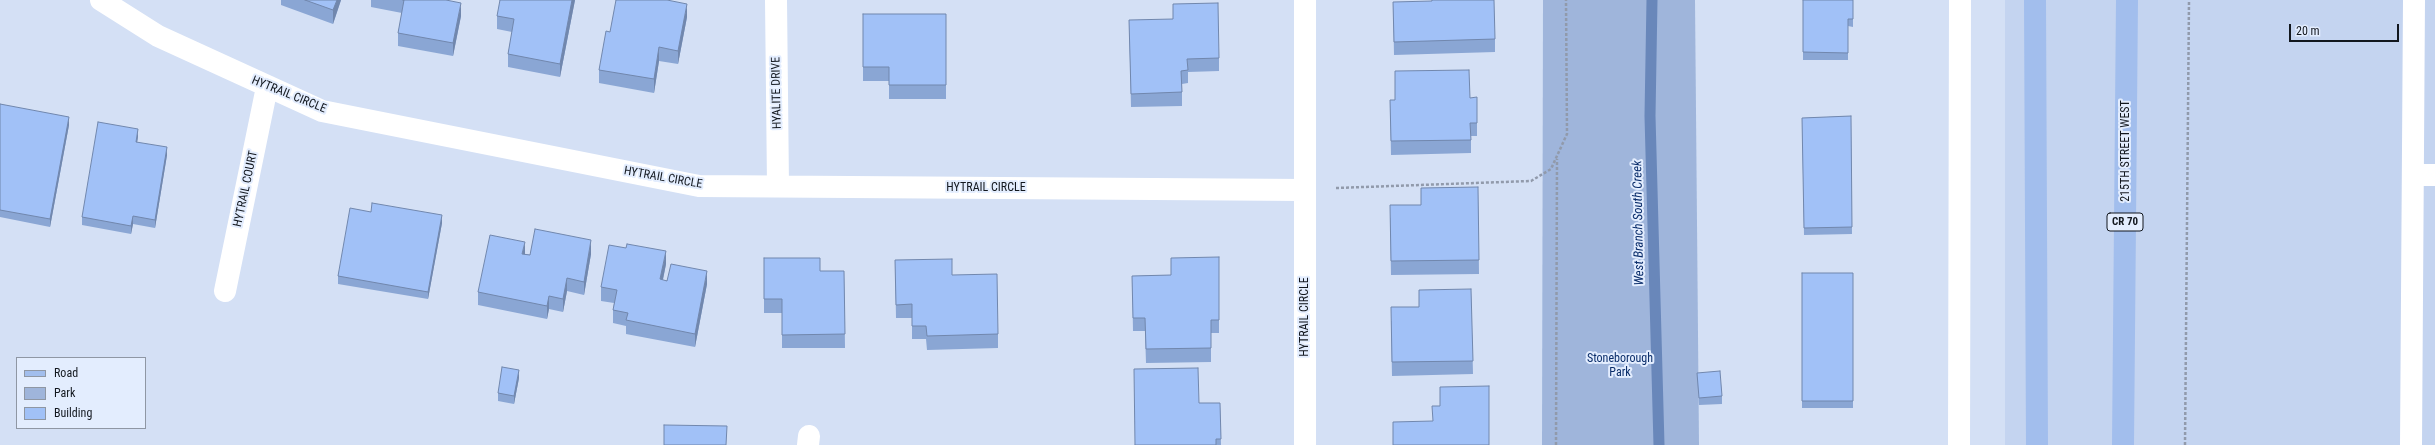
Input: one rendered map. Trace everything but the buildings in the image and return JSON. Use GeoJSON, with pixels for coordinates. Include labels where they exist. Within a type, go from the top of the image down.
{"type":"FeatureCollection","features":[{"type":"Feature","properties":{"kind":"main road"},"geometry":{"type":"LineString","coordinates":[[2035,0],[2037,445]]}},
{"type":"Feature","properties":{"kind":"main road","name":"215TH STREET WEST"},"geometry":{"type":"LineString","coordinates":[[2123,445],[2127,0]]}},
{"type":"Feature","properties":{"kind":"street","name":"HYTRAIL CIRCLE"},"geometry":{"type":"LineString","coordinates":[[101,0],[158,36],[322,111],[699,186],[1305,190]]}},
{"type":"Feature","properties":{"kind":"street","name":"HYALITE DRIVE"},"geometry":{"type":"LineString","coordinates":[[776,0],[778,186]]}},
{"type":"Feature","properties":{"kind":"street","name":"HYTRAIL CIRCLE"},"geometry":{"type":"LineString","coordinates":[[1305,0],[1305,445]]}},
{"type":"Feature","properties":{"kind":"street"},"geometry":{"type":"LineString","coordinates":[[1959,445],[1960,0]]}},
{"type":"Feature","properties":{"kind":"street"},"geometry":{"type":"LineString","coordinates":[[2411,445],[2414,0]]}},
{"type":"Feature","properties":{"kind":"street","name":"HYTRAIL COURT"},"geometry":{"type":"LineString","coordinates":[[225,291],[267,87]]}},
{"type":"Feature","properties":{"kind":"street"},"geometry":{"type":"LineString","coordinates":[[2413,175],[2435,175]]}},
{"type":"Feature","properties":{"kind":"path"},"geometry":{"type":"LineString","coordinates":[[1305,190],[1531,181],[1552,169],[1567,134],[1566,0]]}},
{"type":"Feature","properties":{"kind":"path"},"geometry":{"type":"LineString","coordinates":[[2185,445],[2189,0]]}},
{"type":"Feature","properties":{"kind":"path"},"geometry":{"type":"LineString","coordinates":[[1556,445],[1557,157]]}},
{"type":"Feature","properties":{"kind":"shaded area"},"geometry":{"type":"Polygon","coordinates":[[[2005,0],[2435,0],[2435,445],[2005,445],[2005,0]]]}},
{"type":"Feature","properties":{"kind":"green space","name":"Stoneborough Park"},"geometry":{"type":"Polygon","coordinates":[[[1543,0],[1695,0],[1699,445],[1542,445],[1543,0]]]}},
{"type":"Feature","properties":{"kind":"waterway","name":"West Branch South Creek"},"geometry":{"type":"LineString","coordinates":[[1652,0],[1650,116],[1659,445]]}}]}
